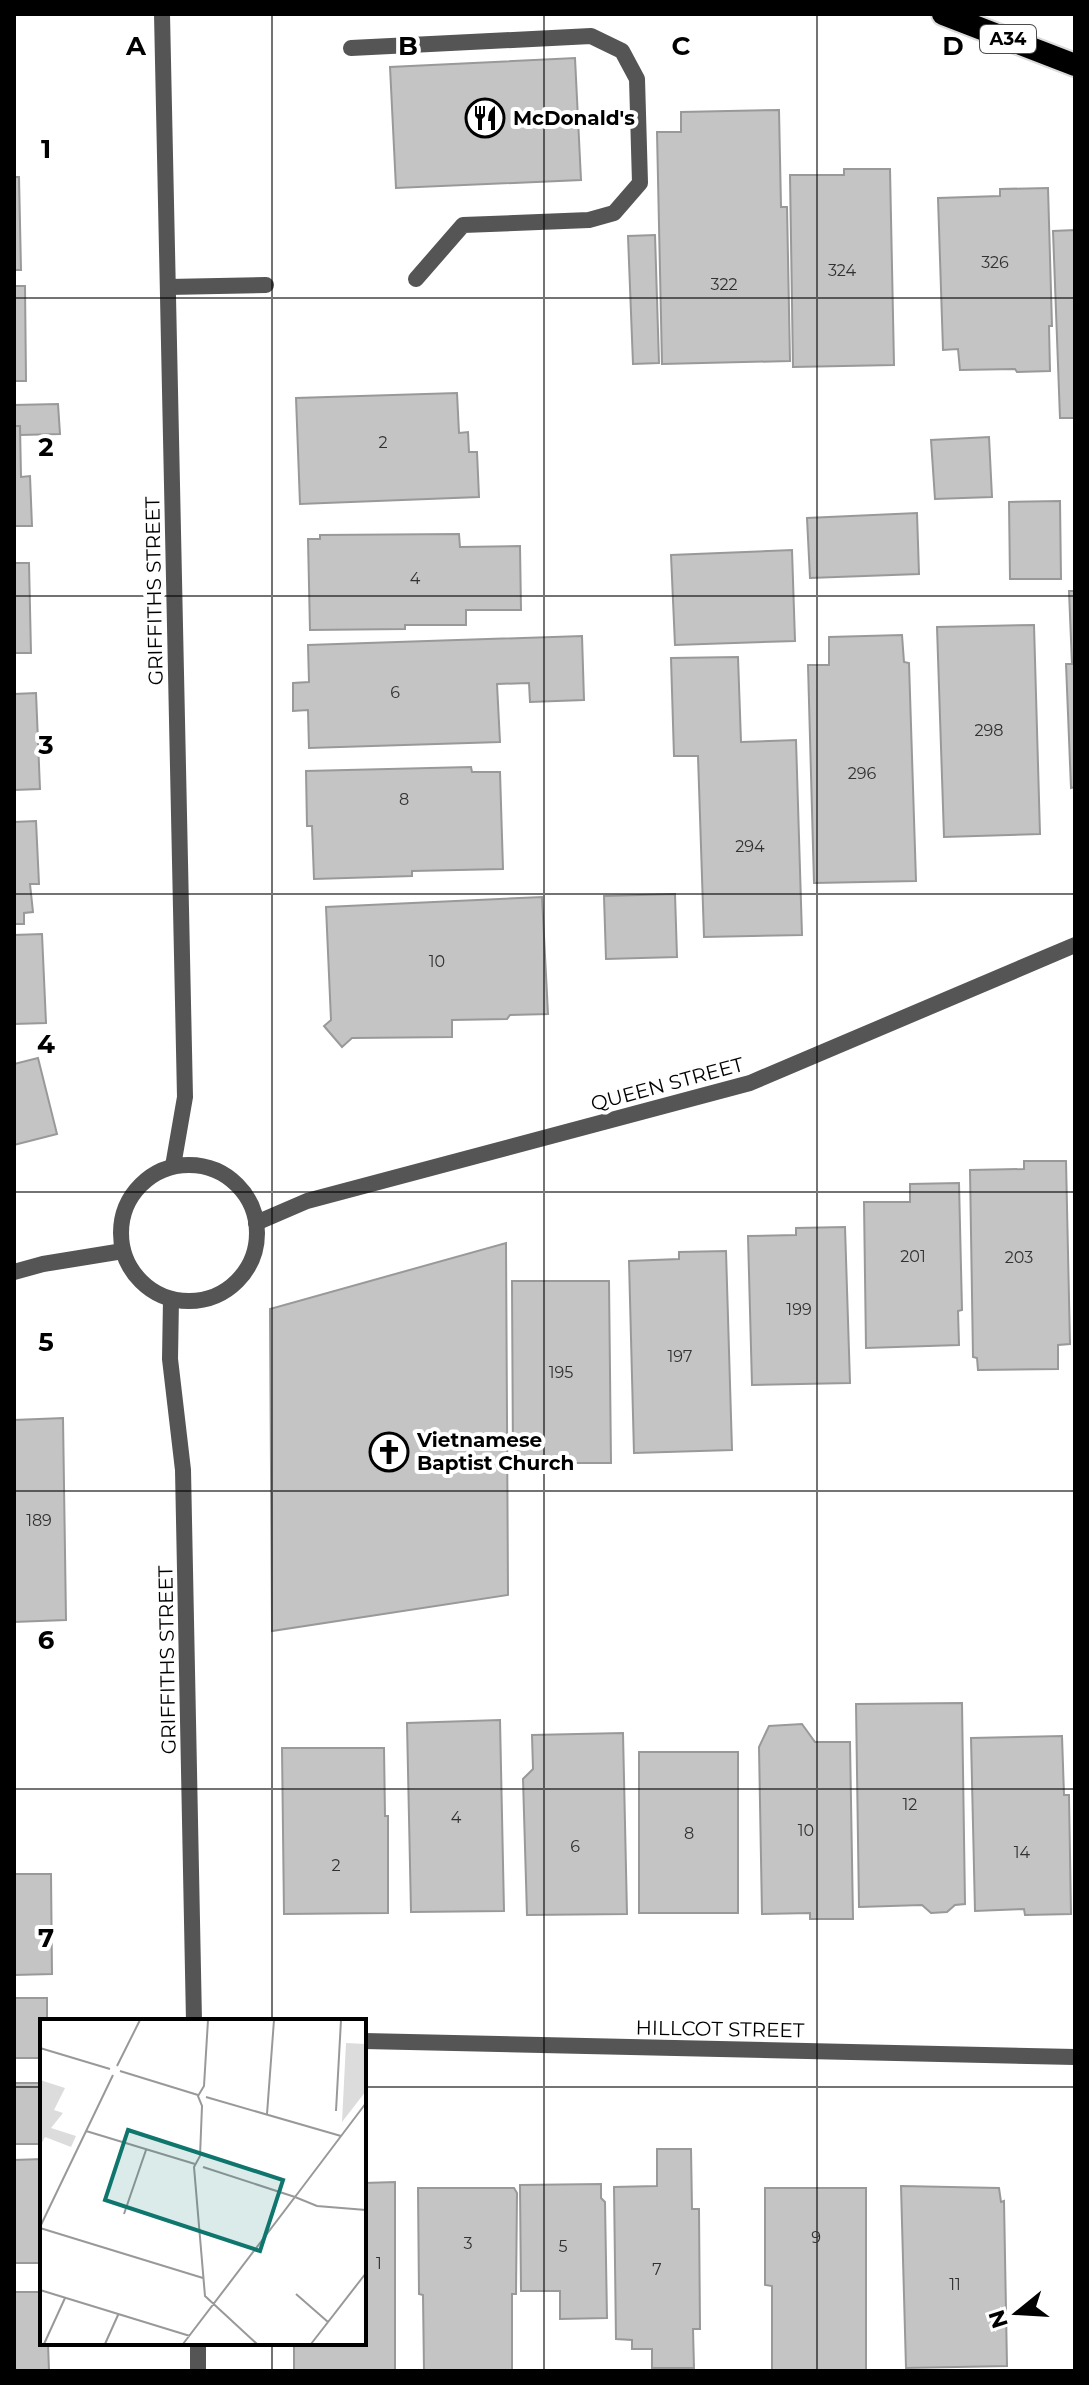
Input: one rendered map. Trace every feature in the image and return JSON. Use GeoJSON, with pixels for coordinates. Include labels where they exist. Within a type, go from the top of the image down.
{"type":"FeatureCollection","features":[{"type":"Feature","properties":{"kind":"highway","name":"A34"},"geometry":{"type":"LineString","coordinates":[[943,14],[1075,65]]}},
{"type":"Feature","properties":{"kind":"street","name":"GRIFFITHS STREET"},"geometry":{"type":"LineString","coordinates":[[162,14],[185,1097],[173,1166]]}},
{"type":"Feature","properties":{"kind":"street"},"geometry":{"type":"LineString","coordinates":[[351,48],[591,36],[622,51],[637,79],[640,183],[614,213],[589,220],[463,225],[416,279]]}},
{"type":"Feature","properties":{"kind":"street"},"geometry":{"type":"LineString","coordinates":[[168,287],[266,285]]}},
{"type":"Feature","properties":{"kind":"street","name":"QUEEN STREET"},"geometry":{"type":"LineString","coordinates":[[256,1223],[307,1201],[750,1083],[1075,945]]}},
{"type":"Feature","properties":{"kind":"street"},"geometry":{"type":"LineString","coordinates":[[196,1164],[217,1171],[236,1184],[249,1202],[256,1223],[255,1245],[248,1267],[235,1284],[215,1296],[171,1299],[150,1289],[133,1272],[123,1251],[121,1224],[130,1198],[148,1177],[173,1166],[196,1164]]}},
{"type":"Feature","properties":{"kind":"street"},"geometry":{"type":"LineString","coordinates":[[14,1272],[123,1251]]}},
{"type":"Feature","properties":{"kind":"street","name":"GRIFFITHS STREET"},"geometry":{"type":"LineString","coordinates":[[171,1299],[170,1359],[183,1470],[194,2019]]}},
{"type":"Feature","properties":{"kind":"street","name":"HILLCOT STREET"},"geometry":{"type":"LineString","coordinates":[[366,2041],[1075,2057]]}},
{"type":"Feature","properties":{"kind":"street"},"geometry":{"type":"LineString","coordinates":[[198,2345],[198,2371]]}},
{"type":"Feature","properties":{"kind":"building","name":"McDonald's"},"geometry":{"type":"Polygon","coordinates":[[[575,58],[581,180],[396,188],[390,67],[575,58]]]}},
{"type":"Feature","properties":{"kind":"building"},"geometry":{"type":"Polygon","coordinates":[[[779,110],[781,207],[787,207],[790,361],[662,364],[657,132],[681,132],[681,112],[779,110]]]}},
{"type":"Feature","properties":{"kind":"building"},"geometry":{"type":"Polygon","coordinates":[[[844,169],[890,169],[894,365],[793,367],[790,175],[844,175],[844,169]]]}},
{"type":"Feature","properties":{"kind":"building"},"geometry":{"type":"Polygon","coordinates":[[[14,177],[19,177],[21,270],[14,270],[14,177]]]}},
{"type":"Feature","properties":{"kind":"building"},"geometry":{"type":"Polygon","coordinates":[[[1048,188],[1052,326],[1049,326],[1050,371],[960,370],[958,349],[943,350],[938,198],[1000,196],[1000,189],[1048,188]]]}},
{"type":"Feature","properties":{"kind":"building"},"geometry":{"type":"Polygon","coordinates":[[[1075,230],[1075,418],[1060,418],[1053,231],[1075,230]]]}},
{"type":"Feature","properties":{"kind":"building"},"geometry":{"type":"Polygon","coordinates":[[[655,235],[659,363],[633,364],[628,236],[655,235]]]}},
{"type":"Feature","properties":{"kind":"building"},"geometry":{"type":"Polygon","coordinates":[[[14,286],[25,286],[26,381],[14,381],[14,286]]]}},
{"type":"Feature","properties":{"kind":"building"},"geometry":{"type":"Polygon","coordinates":[[[457,393],[459,433],[468,432],[469,452],[477,452],[479,497],[300,504],[296,398],[457,393]]]}},
{"type":"Feature","properties":{"kind":"building"},"geometry":{"type":"Polygon","coordinates":[[[58,404],[60,434],[20,435],[20,426],[14,426],[14,405],[58,404]]]}},
{"type":"Feature","properties":{"kind":"building"},"geometry":{"type":"Polygon","coordinates":[[[14,426],[20,426],[21,477],[30,476],[32,526],[14,526],[14,426]]]}},
{"type":"Feature","properties":{"kind":"building"},"geometry":{"type":"Polygon","coordinates":[[[989,437],[992,497],[935,499],[931,440],[989,437]]]}},
{"type":"Feature","properties":{"kind":"building"},"geometry":{"type":"Polygon","coordinates":[[[1060,501],[1061,579],[1010,579],[1009,502],[1060,501]]]}},
{"type":"Feature","properties":{"kind":"building"},"geometry":{"type":"Polygon","coordinates":[[[917,513],[919,574],[810,578],[807,518],[917,513]]]}},
{"type":"Feature","properties":{"kind":"building"},"geometry":{"type":"Polygon","coordinates":[[[459,534],[460,547],[520,546],[521,610],[466,610],[466,625],[310,630],[308,539],[320,539],[320,535],[459,534]]]}},
{"type":"Feature","properties":{"kind":"building"},"geometry":{"type":"Polygon","coordinates":[[[792,550],[795,641],[675,645],[671,555],[792,550]]]}},
{"type":"Feature","properties":{"kind":"building"},"geometry":{"type":"Polygon","coordinates":[[[14,563],[29,563],[31,653],[14,653],[14,563]]]}},
{"type":"Feature","properties":{"kind":"building"},"geometry":{"type":"Polygon","coordinates":[[[1069,591],[1075,591],[1075,787],[1071,788],[1066,664],[1072,664],[1069,591]]]}},
{"type":"Feature","properties":{"kind":"building"},"geometry":{"type":"Polygon","coordinates":[[[1034,625],[1040,834],[944,837],[937,627],[1034,625]]]}},
{"type":"Feature","properties":{"kind":"building"},"geometry":{"type":"Polygon","coordinates":[[[902,635],[904,662],[909,663],[916,881],[814,883],[808,665],[829,665],[829,637],[902,635]]]}},
{"type":"Feature","properties":{"kind":"building"},"geometry":{"type":"Polygon","coordinates":[[[582,636],[584,700],[530,702],[529,683],[497,684],[500,742],[309,748],[308,710],[293,711],[293,683],[309,682],[308,645],[582,636]]]}},
{"type":"Feature","properties":{"kind":"building"},"geometry":{"type":"Polygon","coordinates":[[[738,657],[741,742],[796,740],[802,935],[704,937],[698,756],[674,756],[671,658],[738,657]]]}},
{"type":"Feature","properties":{"kind":"building"},"geometry":{"type":"Polygon","coordinates":[[[36,693],[40,789],[14,790],[14,694],[36,693]]]}},
{"type":"Feature","properties":{"kind":"building"},"geometry":{"type":"Polygon","coordinates":[[[471,767],[472,772],[500,772],[503,869],[412,871],[412,876],[314,879],[312,826],[307,826],[306,771],[471,767]]]}},
{"type":"Feature","properties":{"kind":"building"},"geometry":{"type":"Polygon","coordinates":[[[36,821],[39,884],[30,884],[33,912],[24,913],[24,924],[14,924],[14,822],[36,821]]]}},
{"type":"Feature","properties":{"kind":"building"},"geometry":{"type":"Polygon","coordinates":[[[675,894],[677,957],[606,959],[604,896],[675,894]]]}},
{"type":"Feature","properties":{"kind":"building"},"geometry":{"type":"Polygon","coordinates":[[[542,897],[548,1014],[510,1015],[507,1019],[452,1020],[452,1037],[352,1038],[342,1047],[324,1026],[331,1020],[326,907],[542,897]]]}},
{"type":"Feature","properties":{"kind":"building"},"geometry":{"type":"Polygon","coordinates":[[[42,934],[46,1023],[14,1024],[14,935],[42,934]]]}},
{"type":"Feature","properties":{"kind":"building"},"geometry":{"type":"Polygon","coordinates":[[[38,1058],[57,1134],[14,1145],[14,1064],[38,1058]]]}},
{"type":"Feature","properties":{"kind":"building"},"geometry":{"type":"Polygon","coordinates":[[[1024,1161],[1066,1161],[1070,1344],[1058,1345],[1058,1369],[978,1370],[977,1358],[973,1357],[970,1170],[1024,1169],[1024,1161]]]}},
{"type":"Feature","properties":{"kind":"building"},"geometry":{"type":"Polygon","coordinates":[[[959,1183],[962,1310],[958,1311],[959,1345],[866,1348],[864,1202],[910,1202],[910,1184],[959,1183]]]}},
{"type":"Feature","properties":{"kind":"building"},"geometry":{"type":"Polygon","coordinates":[[[845,1227],[850,1383],[752,1385],[748,1236],[796,1235],[796,1228],[845,1227]]]}},
{"type":"Feature","properties":{"kind":"building","name":"Vietnamese Baptist Church"},"geometry":{"type":"Polygon","coordinates":[[[506,1243],[508,1595],[272,1631],[270,1309],[506,1243]]]}},
{"type":"Feature","properties":{"kind":"building"},"geometry":{"type":"Polygon","coordinates":[[[726,1251],[732,1450],[634,1453],[629,1261],[679,1259],[679,1252],[726,1251]]]}},
{"type":"Feature","properties":{"kind":"building"},"geometry":{"type":"Polygon","coordinates":[[[512,1281],[609,1281],[611,1463],[513,1463],[512,1281]]]}},
{"type":"Feature","properties":{"kind":"building"},"geometry":{"type":"Polygon","coordinates":[[[63,1418],[66,1620],[14,1622],[14,1420],[63,1418]]]}},
{"type":"Feature","properties":{"kind":"building"},"geometry":{"type":"Polygon","coordinates":[[[962,1703],[965,1904],[955,1905],[947,1912],[931,1913],[922,1905],[859,1907],[856,1704],[962,1703]]]}},
{"type":"Feature","properties":{"kind":"building"},"geometry":{"type":"Polygon","coordinates":[[[500,1720],[504,1911],[411,1912],[407,1723],[500,1720]]]}},
{"type":"Feature","properties":{"kind":"building"},"geometry":{"type":"Polygon","coordinates":[[[802,1724],[815,1742],[850,1742],[853,1919],[810,1919],[810,1913],[762,1914],[759,1747],[769,1726],[802,1724]]]}},
{"type":"Feature","properties":{"kind":"building"},"geometry":{"type":"Polygon","coordinates":[[[623,1733],[627,1914],[527,1915],[523,1779],[533,1769],[532,1735],[623,1733]]]}},
{"type":"Feature","properties":{"kind":"building"},"geometry":{"type":"Polygon","coordinates":[[[1062,1736],[1064,1795],[1069,1795],[1071,1914],[1025,1915],[1024,1909],[975,1911],[971,1738],[1062,1736]]]}},
{"type":"Feature","properties":{"kind":"building"},"geometry":{"type":"Polygon","coordinates":[[[282,1748],[384,1748],[388,1913],[284,1914],[282,1748]]]}},
{"type":"Feature","properties":{"kind":"building"},"geometry":{"type":"Polygon","coordinates":[[[639,1752],[738,1752],[738,1913],[639,1913],[639,1752]]]}},
{"type":"Feature","properties":{"kind":"building"},"geometry":{"type":"Polygon","coordinates":[[[14,1874],[51,1874],[52,1974],[14,1975],[14,1874]]]}},
{"type":"Feature","properties":{"kind":"building"},"geometry":{"type":"Polygon","coordinates":[[[14,1998],[47,1998],[47,2019],[40,2019],[40,2058],[14,2058],[14,1998]]]}},
{"type":"Feature","properties":{"kind":"building"},"geometry":{"type":"Polygon","coordinates":[[[14,2083],[40,2083],[40,2144],[14,2144],[14,2083]]]}},
{"type":"Feature","properties":{"kind":"building"},"geometry":{"type":"Polygon","coordinates":[[[657,2149],[691,2149],[692,2209],[699,2209],[700,2329],[693,2329],[694,2368],[652,2368],[652,2349],[632,2349],[632,2340],[616,2339],[614,2187],[657,2186],[657,2149]]]}},
{"type":"Feature","properties":{"kind":"building"},"geometry":{"type":"Polygon","coordinates":[[[40,2159],[40,2263],[14,2263],[14,2160],[40,2159]]]}},
{"type":"Feature","properties":{"kind":"building"},"geometry":{"type":"Polygon","coordinates":[[[395,2182],[395,2371],[294,2371],[294,2345],[366,2345],[366,2183],[395,2182]]]}},
{"type":"Feature","properties":{"kind":"building"},"geometry":{"type":"Polygon","coordinates":[[[601,2184],[601,2198],[605,2202],[607,2318],[560,2319],[560,2291],[521,2291],[520,2185],[601,2184]]]}},
{"type":"Feature","properties":{"kind":"building"},"geometry":{"type":"Polygon","coordinates":[[[901,2186],[999,2188],[1001,2202],[1004,2201],[1007,2366],[906,2368],[901,2186]]]}},
{"type":"Feature","properties":{"kind":"building"},"geometry":{"type":"Polygon","coordinates":[[[418,2188],[514,2188],[517,2193],[512,2371],[424,2371],[423,2295],[419,2294],[418,2188]]]}},
{"type":"Feature","properties":{"kind":"building"},"geometry":{"type":"Polygon","coordinates":[[[765,2188],[866,2188],[866,2371],[772,2371],[772,2286],[765,2285],[765,2188]]]}},
{"type":"Feature","properties":{"kind":"building"},"geometry":{"type":"Polygon","coordinates":[[[14,2292],[40,2292],[40,2345],[48,2345],[49,2371],[14,2371],[14,2292]]]}},
{"type":"Feature","properties":{"kind":"place","name":"McDonald's"},"geometry":{"type":"Point","coordinates":[485,118]}},
{"type":"Feature","properties":{"kind":"place","name":"Vietnamese Baptist Church"},"geometry":{"type":"Point","coordinates":[389,1452]}}]}
